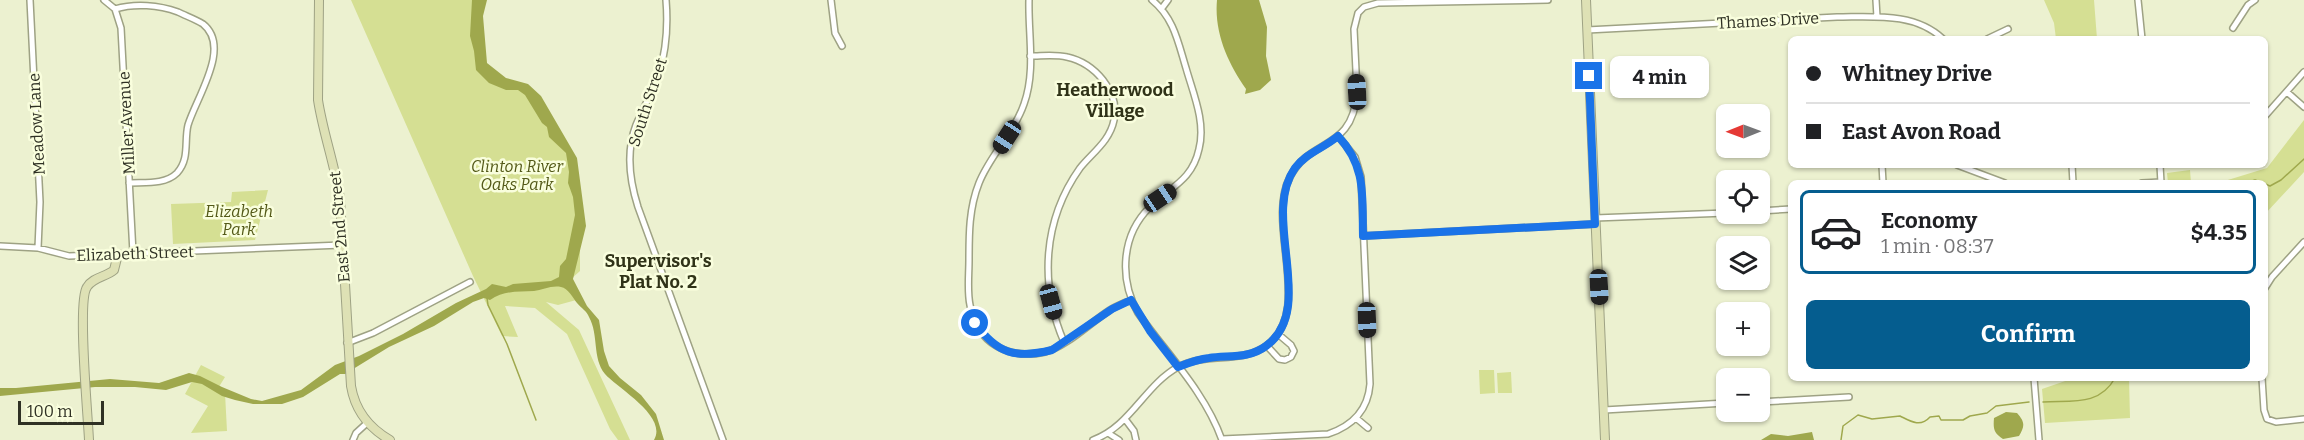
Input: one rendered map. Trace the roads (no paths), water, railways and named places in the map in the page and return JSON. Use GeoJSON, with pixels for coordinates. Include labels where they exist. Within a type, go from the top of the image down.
{"type":"FeatureCollection","features":[{"type":"Feature","properties":{"kind":"street","name":"Meadow Lane"},"geometry":{"type":"LineString","coordinates":[[30,0],[40,202],[38,248]]}},
{"type":"Feature","properties":{"kind":"street"},"geometry":{"type":"LineString","coordinates":[[104,0],[115,9],[157,6],[171,9],[204,25],[213,39],[215,49],[213,62],[188,125],[186,155],[182,165],[176,174],[165,180],[129,183]]}},
{"type":"Feature","properties":{"kind":"street","name":"East 2nd Street"},"geometry":{"type":"LineString","coordinates":[[320,0],[318,99],[320,116],[337,180],[352,394],[367,423],[390,440]]}},
{"type":"Feature","properties":{"kind":"street","name":"South Street"},"geometry":{"type":"LineString","coordinates":[[666,0],[666,26],[659,72],[634,133],[630,152],[632,182],[638,207],[723,440]]}},
{"type":"Feature","properties":{"kind":"street"},"geometry":{"type":"LineString","coordinates":[[831,0],[835,33],[842,46]]}},
{"type":"Feature","properties":{"kind":"street"},"geometry":{"type":"LineString","coordinates":[[1029,0],[1029,82],[1024,104],[1018,120],[984,171],[974,197],[969,232],[969,303],[975,323],[982,333],[1002,350],[1013,354],[1034,353],[1052,350],[1112,309],[1131,300]]}},
{"type":"Feature","properties":{"kind":"street"},"geometry":{"type":"LineString","coordinates":[[1152,0],[1162,8],[1176,31],[1199,117],[1201,138],[1197,157],[1187,175],[1150,206],[1131,235],[1125,269],[1131,300],[1150,331],[1208,408],[1222,440],[1328,434],[1340,430],[1356,418],[1366,403],[1370,384],[1361,177],[1358,164],[1338,136]]}},
{"type":"Feature","properties":{"kind":"street"},"geometry":{"type":"LineString","coordinates":[[1162,8],[1168,0]]}},
{"type":"Feature","properties":{"kind":"street"},"geometry":{"type":"LineString","coordinates":[[1093,440],[1108,433],[1125,419],[1162,378],[1178,367],[1211,357],[1249,354],[1267,346],[1278,334],[1288,309],[1283,208],[1286,187],[1294,169],[1305,158],[1338,136],[1350,121],[1356,103],[1355,21],[1358,13],[1369,2],[1548,0]]}},
{"type":"Feature","properties":{"kind":"street"},"geometry":{"type":"LineString","coordinates":[[1586,0],[1605,440]]}},
{"type":"Feature","properties":{"kind":"street"},"geometry":{"type":"LineString","coordinates":[[1876,0],[1877,17]]}},
{"type":"Feature","properties":{"kind":"street"},"geometry":{"type":"LineString","coordinates":[[2138,0],[2142,36]]}},
{"type":"Feature","properties":{"kind":"street"},"geometry":{"type":"LineString","coordinates":[[2243,0],[2248,5]]}},
{"type":"Feature","properties":{"kind":"street"},"geometry":{"type":"LineString","coordinates":[[2233,28],[2248,5],[2255,0]]}},
{"type":"Feature","properties":{"kind":"street","name":"Miller Avenue"},"geometry":{"type":"LineString","coordinates":[[115,9],[121,28],[133,253]]}},
{"type":"Feature","properties":{"kind":"street","name":"Thames Drive"},"geometry":{"type":"LineString","coordinates":[[1587,30],[1877,17],[1909,20],[1922,25],[1938,36]]}},
{"type":"Feature","properties":{"kind":"street"},"geometry":{"type":"LineString","coordinates":[[1993,36],[2008,29]]}},
{"type":"Feature","properties":{"kind":"street"},"geometry":{"type":"LineString","coordinates":[[1030,56],[1065,56],[1087,64],[1106,83],[1115,112],[1110,132],[1072,180],[1058,207],[1053,224],[1047,261],[1048,284],[1056,320],[1064,342]]}},
{"type":"Feature","properties":{"kind":"street"},"geometry":{"type":"LineString","coordinates":[[2268,113],[2304,72]]}},
{"type":"Feature","properties":{"kind":"street"},"geometry":{"type":"LineString","coordinates":[[2287,92],[2304,107]]}},
{"type":"Feature","properties":{"kind":"street"},"geometry":{"type":"LineString","coordinates":[[1965,168],[1997,180]]}},
{"type":"Feature","properties":{"kind":"street"},"geometry":{"type":"LineString","coordinates":[[1770,210],[1788,209]]}},
{"type":"Feature","properties":{"kind":"street"},"geometry":{"type":"LineString","coordinates":[[1363,236],[1716,214]]}},
{"type":"Feature","properties":{"kind":"street"},"geometry":{"type":"LineString","coordinates":[[2268,283],[2304,242]]}},
{"type":"Feature","properties":{"kind":"street","name":"Elizabeth Street"},"geometry":{"type":"LineString","coordinates":[[0,246],[38,248],[69,256],[342,245]]}},
{"type":"Feature","properties":{"kind":"street"},"geometry":{"type":"LineString","coordinates":[[89,440],[83,294],[93,281],[114,270],[118,254]]}},
{"type":"Feature","properties":{"kind":"street"},"geometry":{"type":"LineString","coordinates":[[348,343],[373,333],[470,282]]}},
{"type":"Feature","properties":{"kind":"street"},"geometry":{"type":"LineString","coordinates":[[1267,346],[1280,358],[1285,360],[1291,357],[1294,351],[1291,345],[1278,334]]}},
{"type":"Feature","properties":{"kind":"street"},"geometry":{"type":"LineString","coordinates":[[2034,381],[2038,440]]}},
{"type":"Feature","properties":{"kind":"street"},"geometry":{"type":"LineString","coordinates":[[2262,381],[2264,410],[2267,419],[2276,422],[2304,419]]}},
{"type":"Feature","properties":{"kind":"street"},"geometry":{"type":"LineString","coordinates":[[1770,402],[1849,398]]}},
{"type":"Feature","properties":{"kind":"street"},"geometry":{"type":"LineString","coordinates":[[1604,410],[1716,404]]}},
{"type":"Feature","properties":{"kind":"street"},"geometry":{"type":"LineString","coordinates":[[1356,418],[1368,428]]}},
{"type":"Feature","properties":{"kind":"street"},"geometry":{"type":"LineString","coordinates":[[1125,419],[1134,430],[1136,440]]}},
{"type":"Feature","properties":{"kind":"street"},"geometry":{"type":"LineString","coordinates":[[353,440],[356,433],[367,423]]}},
{"type":"Feature","properties":{"kind":"street"},"geometry":{"type":"LineString","coordinates":[[1108,433],[1119,440]]}},
{"type":"Feature","properties":{"kind":"waterway"},"geometry":{"type":"LineString","coordinates":[[2268,185],[2281,180],[2304,159]]}},
{"type":"Feature","properties":{"kind":"waterway"},"geometry":{"type":"LineString","coordinates":[[487,298],[536,420]]}},
{"type":"Feature","properties":{"kind":"waterway"},"geometry":{"type":"LineString","coordinates":[[2043,402],[2092,398],[2101,394],[2113,381]]}},
{"type":"Feature","properties":{"kind":"waterway"},"geometry":{"type":"LineString","coordinates":[[1841,440],[1843,426],[1858,415],[1872,419],[1900,416],[1919,423],[1930,417],[1939,416],[1941,420],[1963,420],[1970,416],[1987,413],[1996,406],[2029,402]]}},
{"type":"Feature","properties":{"kind":"district","name":"Heatherwood Village"},"geometry":{"type":"Point","coordinates":[1115,100]}},
{"type":"Feature","properties":{"kind":"district","name":"Supervisor's Plat No. 2"},"geometry":{"type":"Point","coordinates":[658,271]}},
{"type":"Feature","properties":{"kind":"park label","name":"Clinton River Oaks Park"},"geometry":{"type":"Point","coordinates":[517,175]}},
{"type":"Feature","properties":{"kind":"park label","name":"Elizabeth Park"},"geometry":{"type":"Point","coordinates":[239,220]}}]}
